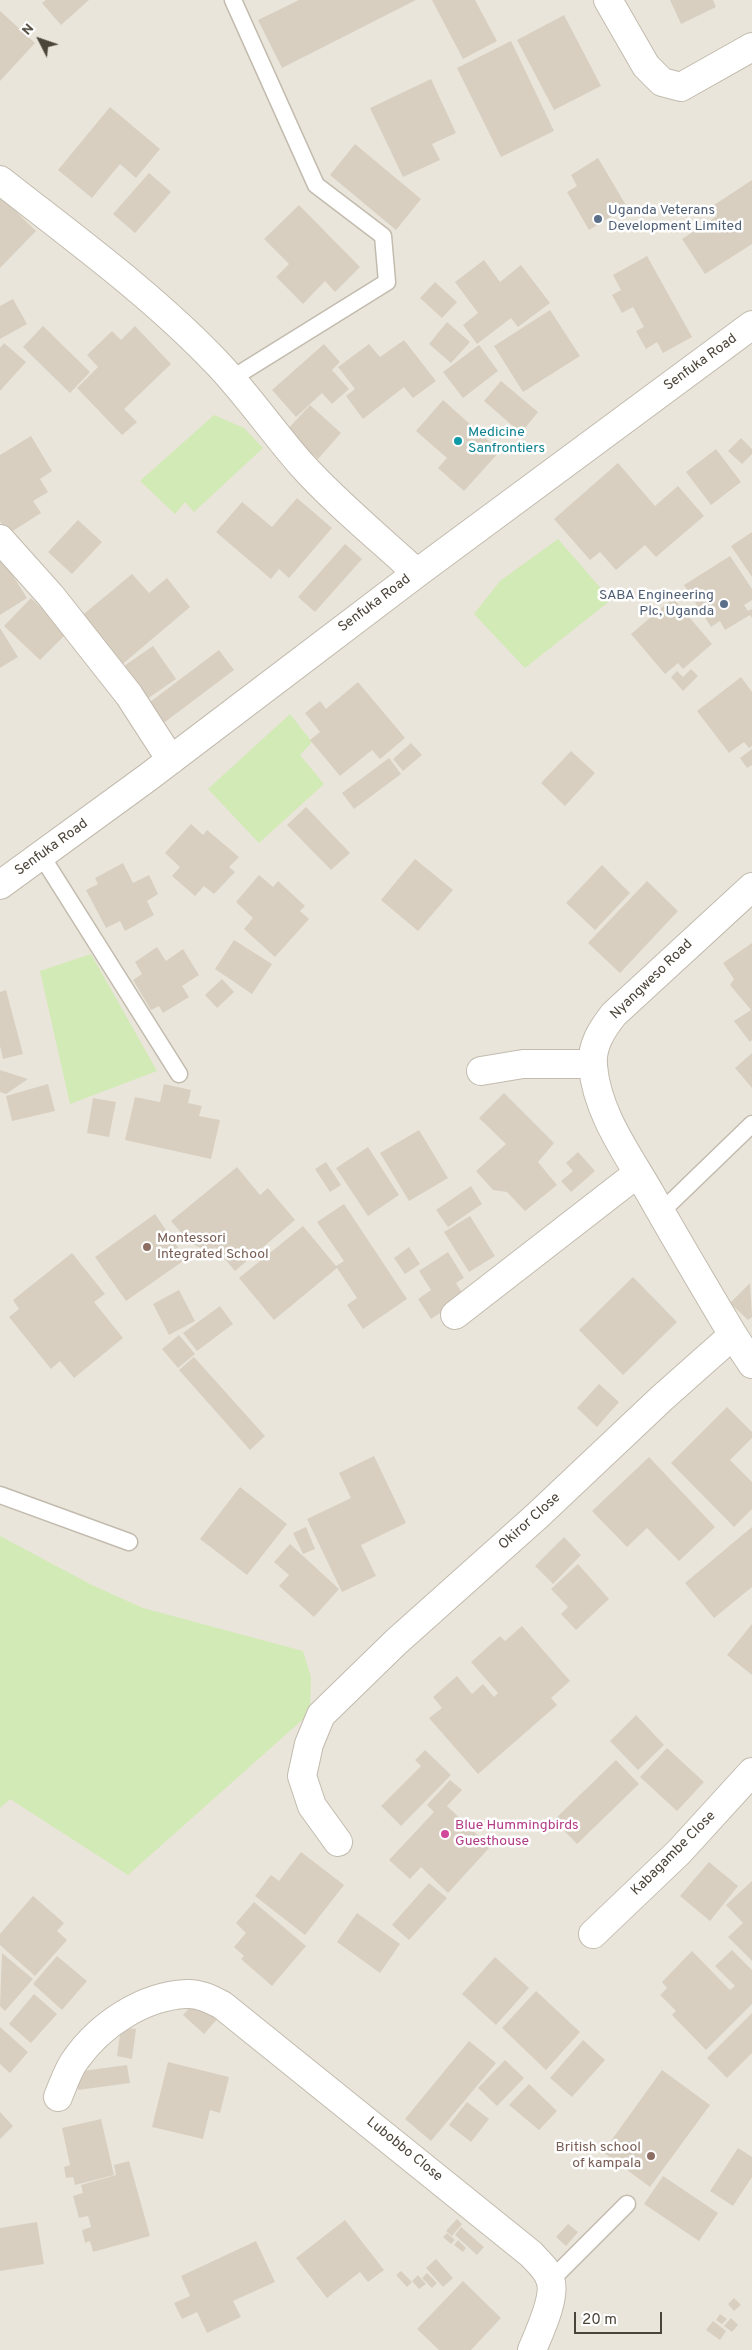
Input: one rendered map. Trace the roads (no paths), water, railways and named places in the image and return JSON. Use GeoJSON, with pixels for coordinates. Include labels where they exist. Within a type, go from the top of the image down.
{"type":"FeatureCollection","features":[{"type":"Feature","properties":{"kind":"street"},"geometry":{"type":"LineString","coordinates":[[608,0],[646,66],[662,82],[681,87],[752,47]]}},
{"type":"Feature","properties":{"kind":"street"},"geometry":{"type":"LineString","coordinates":[[0,180],[146,297],[231,379],[301,464],[417,573]]}},
{"type":"Feature","properties":{"kind":"street","name":"Senfuka Road"},"geometry":{"type":"LineString","coordinates":[[0,885],[171,760],[417,573],[752,325]]}},
{"type":"Feature","properties":{"kind":"street"},"geometry":{"type":"LineString","coordinates":[[0,539],[51,596],[129,695],[171,760]]}},
{"type":"Feature","properties":{"kind":"street","name":"Nyangweso Road"},"geometry":{"type":"LineString","coordinates":[[752,887],[614,1014],[601,1031],[595,1047],[593,1064],[601,1104],[623,1149],[732,1335],[752,1364]]}},
{"type":"Feature","properties":{"kind":"street"},"geometry":{"type":"LineString","coordinates":[[481,1072],[523,1064],[593,1064]]}},
{"type":"Feature","properties":{"kind":"street"},"geometry":{"type":"LineString","coordinates":[[455,1315],[638,1173]]}},
{"type":"Feature","properties":{"kind":"street","name":"Okiror Close"},"geometry":{"type":"LineString","coordinates":[[338,1842],[312,1806],[302,1776],[309,1744],[321,1715],[396,1642],[537,1516],[732,1335]]}},
{"type":"Feature","properties":{"kind":"street","name":"Kabagambe Close"},"geometry":{"type":"LineString","coordinates":[[593,1934],[679,1852],[752,1772]]}},
{"type":"Feature","properties":{"kind":"street","name":"Lubobbo Close"},"geometry":{"type":"LineString","coordinates":[[58,2097],[75,2060],[103,2028],[120,2015],[163,1998],[186,1994],[206,1997],[222,2005],[531,2254],[551,2280]]}},
{"type":"Feature","properties":{"kind":"street"},"geometry":{"type":"LineString","coordinates":[[532,2350],[551,2298],[551,2280]]}},
{"type":"Feature","properties":{"kind":"lane"},"geometry":{"type":"LineString","coordinates":[[231,379],[387,282],[383,236],[316,185],[232,0]]}},
{"type":"Feature","properties":{"kind":"lane"},"geometry":{"type":"LineString","coordinates":[[41,855],[179,1074]]}},
{"type":"Feature","properties":{"kind":"lane"},"geometry":{"type":"LineString","coordinates":[[660,1212],[752,1124]]}},
{"type":"Feature","properties":{"kind":"lane"},"geometry":{"type":"LineString","coordinates":[[0,1495],[128,1542]]}},
{"type":"Feature","properties":{"kind":"lane"},"geometry":{"type":"LineString","coordinates":[[551,2280],[627,2204]]}},
{"type":"Feature","properties":{"kind":"place","name":"Uganda Veterans Development Limited"},"geometry":{"type":"Point","coordinates":[598,219]}},
{"type":"Feature","properties":{"kind":"place","name":"Medicine Sanfrontiers"},"geometry":{"type":"Point","coordinates":[458,441]}},
{"type":"Feature","properties":{"kind":"place","name":"SABA Engineering Plc, Uganda"},"geometry":{"type":"Point","coordinates":[724,604]}},
{"type":"Feature","properties":{"kind":"place","name":"Montessori Integrated School"},"geometry":{"type":"Point","coordinates":[147,1247]}},
{"type":"Feature","properties":{"kind":"place","name":"Blue Hummingbirds Guesthouse"},"geometry":{"type":"Point","coordinates":[445,1834]}},
{"type":"Feature","properties":{"kind":"place","name":"British school of kampala"},"geometry":{"type":"Point","coordinates":[651,2156]}}]}
